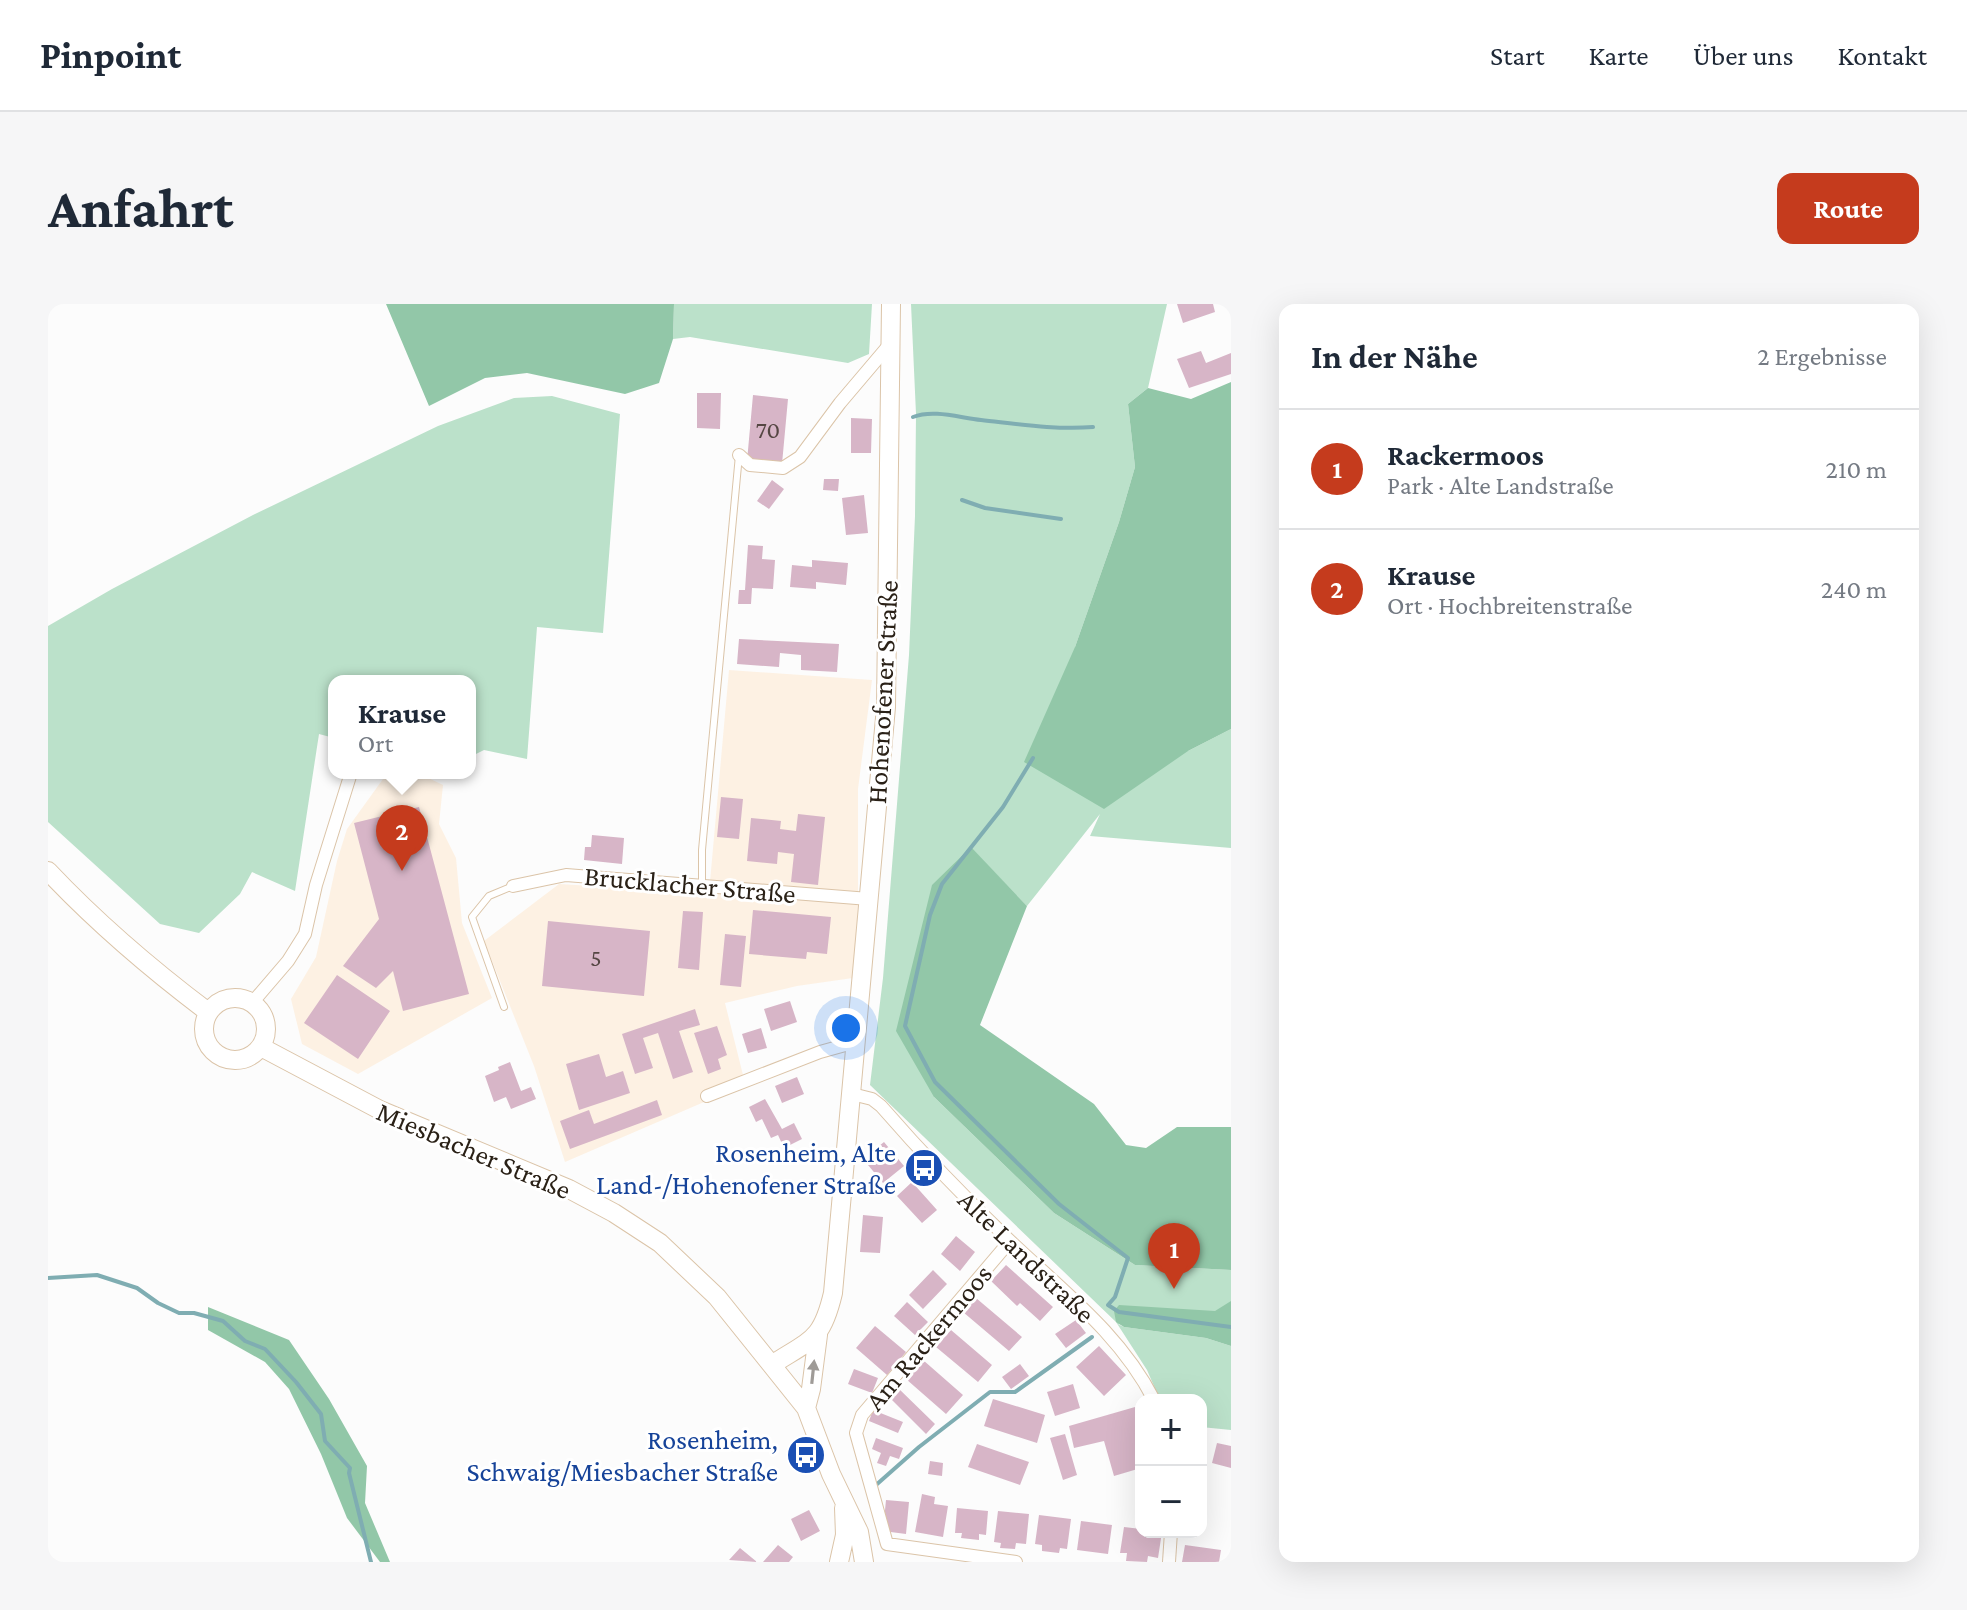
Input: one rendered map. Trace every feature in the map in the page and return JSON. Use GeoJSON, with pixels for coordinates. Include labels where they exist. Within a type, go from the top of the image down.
{"type":"FeatureCollection","features":[{"type":"Feature","properties":{"kind":"main road","name":"Hohenofener Straße"},"geometry":{"type":"LineString","coordinates":[[818,1335],[828,1316],[833,1293],[886,707],[891,304]]}},
{"type":"Feature","properties":{"kind":"main road"},"geometry":{"type":"LineString","coordinates":[[48,871],[87,912],[164,979],[208,1012]]}},
{"type":"Feature","properties":{"kind":"main road"},"geometry":{"type":"LineString","coordinates":[[233,998],[252,1003],[260,1010],[267,1028],[261,1047],[253,1055],[233,1061],[213,1052],[204,1033],[208,1012],[215,1005],[233,998]]}},
{"type":"Feature","properties":{"kind":"main road","name":"Miesbacher Straße"},"geometry":{"type":"LineString","coordinates":[[261,1047],[380,1110],[548,1179],[614,1213],[660,1243],[717,1297],[806,1408],[831,1474],[859,1532],[864,1562]]}},
{"type":"Feature","properties":{"kind":"main road"},"geometry":{"type":"LineString","coordinates":[[773,1364],[818,1335]]}},
{"type":"Feature","properties":{"kind":"main road"},"geometry":{"type":"LineString","coordinates":[[806,1408],[818,1335]]}},
{"type":"Feature","properties":{"kind":"main road","name":"Miesbacher Straße"},"geometry":{"type":"LineString","coordinates":[[839,1562],[845,1535],[844,1501]]}},
{"type":"Feature","properties":{"kind":"street"},"geometry":{"type":"LineString","coordinates":[[739,455],[750,465],[783,468],[800,457],[891,341]]}},
{"type":"Feature","properties":{"kind":"street"},"geometry":{"type":"LineString","coordinates":[[252,1003],[288,961],[305,934],[316,885],[349,779]]}},
{"type":"Feature","properties":{"kind":"street","name":"Brucklacher Straße"},"geometry":{"type":"LineString","coordinates":[[513,886],[566,875],[869,899]]}},
{"type":"Feature","properties":{"kind":"street"},"geometry":{"type":"LineString","coordinates":[[707,1096],[820,1052],[856,1042]]}},
{"type":"Feature","properties":{"kind":"street","name":"Alte Landstraße"},"geometry":{"type":"LineString","coordinates":[[852,1094],[872,1099],[881,1106],[931,1163],[1079,1303],[1138,1369],[1151,1394]]}},
{"type":"Feature","properties":{"kind":"street","name":"Am Rackermoos"},"geometry":{"type":"LineString","coordinates":[[1010,1241],[862,1415],[856,1433],[887,1544],[1016,1562]]}},
{"type":"Feature","properties":{"kind":"street"},"geometry":{"type":"LineString","coordinates":[[1169,1562],[1171,1538]]}},
{"type":"Feature","properties":{"kind":"lane"},"geometry":{"type":"LineString","coordinates":[[702,885],[702,850],[739,455]]}},
{"type":"Feature","properties":{"kind":"lane"},"geometry":{"type":"LineString","coordinates":[[504,1007],[472,917],[489,896],[513,886]]}},
{"type":"Feature","properties":{"kind":"shaded area"},"geometry":{"type":"Polygon","coordinates":[[[729,670],[872,680],[858,789],[858,906],[853,978],[797,986],[725,1003],[746,1087],[718,1096],[565,1162],[534,1066],[484,941],[559,884],[709,893],[729,670]]]}},
{"type":"Feature","properties":{"kind":"shaded area"},"geometry":{"type":"Polygon","coordinates":[[[383,779],[430,779],[443,785],[439,824],[456,858],[462,923],[492,998],[358,1074],[302,1044],[291,999],[316,957],[347,829],[383,779]]]}},
{"type":"Feature","properties":{"kind":"green space"},"geometry":{"type":"Polygon","coordinates":[[[386,304],[674,304],[673,339],[659,383],[625,394],[527,373],[485,378],[429,406],[386,304]]]}},
{"type":"Feature","properties":{"kind":"green space"},"geometry":{"type":"Polygon","coordinates":[[[674,304],[872,304],[869,354],[848,363],[690,337],[673,339],[674,304]]]}},
{"type":"Feature","properties":{"kind":"green space"},"geometry":{"type":"Polygon","coordinates":[[[911,304],[1167,304],[1148,388],[1128,404],[1135,467],[1075,647],[1188,751],[1231,729],[1231,848],[1090,836],[1100,814],[1027,906],[971,848],[934,1097],[1054,1213],[1135,1265],[1231,1270],[1231,1339],[1118,1324],[1206,1338],[1231,1346],[1231,1430],[1207,1428],[1207,1394],[1157,1394],[1147,1370],[1116,1322],[870,1085],[883,978],[909,655],[916,414],[911,304]]]}},
{"type":"Feature","properties":{"kind":"green space"},"geometry":{"type":"Polygon","coordinates":[[[1231,382],[1231,729],[1188,751],[1104,809],[1024,762],[1075,647],[1135,467],[1128,404],[1148,388],[1191,399],[1231,382]]]}},
{"type":"Feature","properties":{"kind":"green space"},"geometry":{"type":"Polygon","coordinates":[[[552,396],[620,414],[603,633],[537,627],[527,759],[484,750],[476,754],[476,675],[328,675],[328,736],[319,734],[295,891],[252,872],[240,894],[199,933],[160,924],[48,822],[48,626],[253,515],[438,426],[514,398],[552,396]]]}},
{"type":"Feature","properties":{"kind":"green space"},"geometry":{"type":"Polygon","coordinates":[[[971,847],[1027,906],[980,1025],[1094,1104],[1126,1145],[1146,1148],[1177,1127],[1231,1127],[1231,1270],[1135,1265],[1054,1213],[934,1097],[896,1031],[932,885],[971,847]]]}},
{"type":"Feature","properties":{"kind":"green space"},"geometry":{"type":"Polygon","coordinates":[[[1231,1301],[1231,1346],[1206,1338],[1124,1327],[1116,1322],[1114,1311],[1119,1305],[1215,1311],[1231,1301]]]}},
{"type":"Feature","properties":{"kind":"green space"},"geometry":{"type":"Polygon","coordinates":[[[208,1307],[289,1340],[329,1399],[367,1466],[365,1503],[390,1562],[380,1562],[347,1518],[321,1454],[289,1389],[265,1362],[208,1330],[208,1307]]]}},
{"type":"Feature","properties":{"kind":"building"},"geometry":{"type":"Polygon","coordinates":[[[1177,304],[1213,304],[1215,312],[1183,323],[1177,304]]]}},
{"type":"Feature","properties":{"kind":"building"},"geometry":{"type":"Polygon","coordinates":[[[1201,351],[1206,363],[1231,353],[1231,374],[1189,388],[1177,359],[1201,351]]]}},
{"type":"Feature","properties":{"kind":"building"},"geometry":{"type":"Polygon","coordinates":[[[697,393],[721,393],[720,429],[697,428],[697,393]]]}},
{"type":"Feature","properties":{"kind":"building"},"geometry":{"type":"Polygon","coordinates":[[[753,395],[788,399],[782,464],[747,461],[753,395]]]}},
{"type":"Feature","properties":{"kind":"building"},"geometry":{"type":"Polygon","coordinates":[[[851,418],[872,419],[871,453],[851,453],[851,418]]]}},
{"type":"Feature","properties":{"kind":"building"},"geometry":{"type":"Polygon","coordinates":[[[824,479],[839,479],[838,491],[823,490],[824,479]]]}},
{"type":"Feature","properties":{"kind":"building"},"geometry":{"type":"Polygon","coordinates":[[[772,480],[784,489],[769,509],[757,501],[772,480]]]}},
{"type":"Feature","properties":{"kind":"building"},"geometry":{"type":"Polygon","coordinates":[[[864,495],[868,533],[846,535],[842,498],[864,495]]]}},
{"type":"Feature","properties":{"kind":"building"},"geometry":{"type":"Polygon","coordinates":[[[748,545],[763,546],[762,559],[775,560],[773,589],[752,588],[751,604],[738,604],[739,590],[745,590],[748,545]]]}},
{"type":"Feature","properties":{"kind":"building"},"geometry":{"type":"Polygon","coordinates":[[[812,560],[848,563],[846,585],[816,582],[816,589],[790,587],[792,565],[812,567],[812,560]]]}},
{"type":"Feature","properties":{"kind":"building"},"geometry":{"type":"Polygon","coordinates":[[[739,639],[839,644],[837,672],[801,670],[801,655],[780,653],[779,667],[737,664],[739,639]]]}},
{"type":"Feature","properties":{"kind":"building"},"geometry":{"type":"Polygon","coordinates":[[[721,797],[743,799],[739,839],[717,837],[721,797]]]}},
{"type":"Feature","properties":{"kind":"building"},"geometry":{"type":"Polygon","coordinates":[[[419,807],[469,994],[403,1011],[393,971],[376,988],[343,966],[379,919],[354,823],[419,807]]]}},
{"type":"Feature","properties":{"kind":"building"},"geometry":{"type":"Polygon","coordinates":[[[798,814],[825,817],[818,885],[791,882],[794,854],[778,852],[777,864],[747,861],[751,818],[781,821],[780,829],[796,831],[798,814]]]}},
{"type":"Feature","properties":{"kind":"building"},"geometry":{"type":"Polygon","coordinates":[[[592,835],[624,838],[622,864],[584,860],[585,847],[591,847],[592,835]]]}},
{"type":"Feature","properties":{"kind":"building"},"geometry":{"type":"Polygon","coordinates":[[[753,910],[831,917],[827,954],[807,952],[806,959],[749,954],[753,910]]]}},
{"type":"Feature","properties":{"kind":"building"},"geometry":{"type":"Polygon","coordinates":[[[683,911],[703,912],[699,970],[678,968],[683,911]]]}},
{"type":"Feature","properties":{"kind":"building"},"geometry":{"type":"Polygon","coordinates":[[[548,921],[650,931],[644,996],[542,986],[548,921]]]}},
{"type":"Feature","properties":{"kind":"building"},"geometry":{"type":"Polygon","coordinates":[[[725,934],[746,936],[741,987],[720,985],[725,934]]]}},
{"type":"Feature","properties":{"kind":"building"},"geometry":{"type":"Polygon","coordinates":[[[337,975],[390,1011],[358,1059],[304,1023],[337,975]]]}},
{"type":"Feature","properties":{"kind":"building"},"geometry":{"type":"Polygon","coordinates":[[[790,1001],[797,1022],[771,1031],[764,1009],[790,1001]]]}},
{"type":"Feature","properties":{"kind":"building"},"geometry":{"type":"Polygon","coordinates":[[[695,1009],[700,1025],[679,1031],[693,1072],[673,1079],[658,1033],[643,1038],[653,1068],[635,1074],[622,1034],[695,1009]]]}},
{"type":"Feature","properties":{"kind":"building"},"geometry":{"type":"Polygon","coordinates":[[[717,1026],[727,1055],[718,1059],[721,1069],[708,1074],[694,1033],[717,1026]]]}},
{"type":"Feature","properties":{"kind":"building"},"geometry":{"type":"Polygon","coordinates":[[[761,1028],[767,1048],[748,1053],[742,1034],[761,1028]]]}},
{"type":"Feature","properties":{"kind":"building"},"geometry":{"type":"Polygon","coordinates":[[[599,1054],[606,1077],[623,1071],[630,1093],[579,1110],[566,1064],[599,1054]]]}},
{"type":"Feature","properties":{"kind":"building"},"geometry":{"type":"Polygon","coordinates":[[[510,1062],[521,1091],[531,1087],[536,1099],[511,1109],[506,1097],[494,1102],[485,1076],[510,1062]]]}},
{"type":"Feature","properties":{"kind":"building"},"geometry":{"type":"Polygon","coordinates":[[[797,1077],[804,1094],[782,1103],[775,1086],[797,1077]]]}},
{"type":"Feature","properties":{"kind":"building"},"geometry":{"type":"Polygon","coordinates":[[[765,1099],[782,1129],[794,1123],[802,1139],[784,1148],[778,1135],[771,1138],[762,1119],[756,1122],[749,1107],[765,1099]]]}},
{"type":"Feature","properties":{"kind":"building"},"geometry":{"type":"Polygon","coordinates":[[[657,1100],[662,1115],[570,1149],[560,1121],[589,1110],[594,1124],[657,1100]]]}},
{"type":"Feature","properties":{"kind":"building"},"geometry":{"type":"Polygon","coordinates":[[[884,1142],[904,1166],[883,1183],[863,1159],[884,1142]]]}},
{"type":"Feature","properties":{"kind":"building"},"geometry":{"type":"Polygon","coordinates":[[[912,1182],[937,1210],[922,1223],[897,1196],[912,1182]]]}},
{"type":"Feature","properties":{"kind":"building"},"geometry":{"type":"Polygon","coordinates":[[[863,1215],[883,1217],[880,1253],[860,1252],[863,1215]]]}},
{"type":"Feature","properties":{"kind":"building"},"geometry":{"type":"Polygon","coordinates":[[[956,1236],[975,1252],[960,1271],[941,1254],[956,1236]]]}},
{"type":"Feature","properties":{"kind":"building"},"geometry":{"type":"Polygon","coordinates":[[[1006,1265],[1053,1307],[1040,1321],[1020,1303],[1017,1306],[991,1281],[1006,1265]]]}},
{"type":"Feature","properties":{"kind":"building"},"geometry":{"type":"Polygon","coordinates":[[[933,1270],[947,1284],[923,1309],[909,1295],[933,1270]]]}},
{"type":"Feature","properties":{"kind":"building"},"geometry":{"type":"Polygon","coordinates":[[[976,1298],[1022,1337],[1009,1351],[963,1312],[976,1298]]]}},
{"type":"Feature","properties":{"kind":"building"},"geometry":{"type":"Polygon","coordinates":[[[907,1302],[928,1322],[915,1335],[894,1316],[907,1302]]]}},
{"type":"Feature","properties":{"kind":"building"},"geometry":{"type":"Polygon","coordinates":[[[1076,1320],[1086,1333],[1066,1348],[1055,1334],[1076,1320]]]}},
{"type":"Feature","properties":{"kind":"building"},"geometry":{"type":"Polygon","coordinates":[[[875,1326],[906,1352],[887,1375],[856,1348],[875,1326]]]}},
{"type":"Feature","properties":{"kind":"building"},"geometry":{"type":"Polygon","coordinates":[[[951,1330],[992,1365],[978,1382],[936,1347],[951,1330]]]}},
{"type":"Feature","properties":{"kind":"building"},"geometry":{"type":"Polygon","coordinates":[[[1099,1346],[1126,1375],[1104,1396],[1076,1367],[1099,1346]]]}},
{"type":"Feature","properties":{"kind":"building"},"geometry":{"type":"Polygon","coordinates":[[[923,1360],[963,1395],[946,1414],[906,1379],[923,1360]]]}},
{"type":"Feature","properties":{"kind":"building"},"geometry":{"type":"Polygon","coordinates":[[[1020,1364],[1029,1376],[1011,1389],[1002,1377],[1020,1364]]]}},
{"type":"Feature","properties":{"kind":"building"},"geometry":{"type":"Polygon","coordinates":[[[854,1369],[878,1378],[872,1393],[848,1384],[854,1369]]]}},
{"type":"Feature","properties":{"kind":"building"},"geometry":{"type":"Polygon","coordinates":[[[1073,1384],[1080,1408],[1055,1416],[1047,1392],[1073,1384]]]}},
{"type":"Feature","properties":{"kind":"building"},"geometry":{"type":"Polygon","coordinates":[[[896,1386],[935,1424],[926,1434],[887,1395],[896,1386]]]}},
{"type":"Feature","properties":{"kind":"building"},"geometry":{"type":"Polygon","coordinates":[[[993,1399],[1045,1415],[1037,1443],[984,1426],[993,1399]]]}},
{"type":"Feature","properties":{"kind":"building"},"geometry":{"type":"Polygon","coordinates":[[[1135,1407],[1135,1470],[1114,1476],[1104,1441],[1074,1448],[1069,1426],[1135,1407]]]}},
{"type":"Feature","properties":{"kind":"building"},"geometry":{"type":"Polygon","coordinates":[[[873,1410],[903,1422],[898,1433],[869,1421],[873,1410]]]}},
{"type":"Feature","properties":{"kind":"building"},"geometry":{"type":"Polygon","coordinates":[[[1065,1434],[1077,1475],[1063,1480],[1050,1438],[1065,1434]]]}},
{"type":"Feature","properties":{"kind":"building"},"geometry":{"type":"Polygon","coordinates":[[[876,1438],[903,1448],[899,1459],[890,1456],[886,1466],[877,1463],[881,1453],[872,1449],[876,1438]]]}},
{"type":"Feature","properties":{"kind":"building"},"geometry":{"type":"Polygon","coordinates":[[[1217,1443],[1231,1446],[1231,1468],[1212,1463],[1217,1443]]]}},
{"type":"Feature","properties":{"kind":"building"},"geometry":{"type":"Polygon","coordinates":[[[977,1444],[1029,1462],[1020,1485],[968,1467],[977,1444]]]}},
{"type":"Feature","properties":{"kind":"building"},"geometry":{"type":"Polygon","coordinates":[[[930,1461],[943,1463],[942,1476],[928,1474],[930,1461]]]}},
{"type":"Feature","properties":{"kind":"building"},"geometry":{"type":"Polygon","coordinates":[[[922,1494],[935,1497],[934,1504],[948,1506],[943,1537],[915,1532],[922,1494]]]}},
{"type":"Feature","properties":{"kind":"building"},"geometry":{"type":"Polygon","coordinates":[[[886,1500],[909,1502],[906,1534],[883,1531],[886,1500]]]}},
{"type":"Feature","properties":{"kind":"building"},"geometry":{"type":"Polygon","coordinates":[[[957,1508],[988,1511],[986,1535],[979,1534],[979,1540],[961,1538],[962,1533],[955,1533],[957,1508]]]}},
{"type":"Feature","properties":{"kind":"building"},"geometry":{"type":"Polygon","coordinates":[[[809,1510],[820,1531],[801,1541],[791,1519],[809,1510]]]}},
{"type":"Feature","properties":{"kind":"building"},"geometry":{"type":"Polygon","coordinates":[[[998,1511],[1029,1514],[1026,1544],[1016,1543],[1015,1549],[1000,1548],[1001,1543],[994,1542],[998,1511]]]}},
{"type":"Feature","properties":{"kind":"building"},"geometry":{"type":"Polygon","coordinates":[[[1039,1515],[1071,1519],[1067,1549],[1060,1548],[1059,1553],[1042,1551],[1042,1545],[1035,1544],[1039,1515]]]}},
{"type":"Feature","properties":{"kind":"building"},"geometry":{"type":"Polygon","coordinates":[[[1081,1521],[1112,1525],[1108,1554],[1077,1550],[1081,1521]]]}},
{"type":"Feature","properties":{"kind":"building"},"geometry":{"type":"Polygon","coordinates":[[[1124,1527],[1135,1528],[1135,1538],[1161,1538],[1158,1558],[1148,1556],[1147,1562],[1126,1561],[1127,1553],[1120,1553],[1124,1527]]]}},
{"type":"Feature","properties":{"kind":"building"},"geometry":{"type":"Polygon","coordinates":[[[778,1545],[793,1557],[789,1562],[763,1562],[778,1545]]]}},
{"type":"Feature","properties":{"kind":"building"},"geometry":{"type":"Polygon","coordinates":[[[1185,1545],[1221,1550],[1219,1562],[1182,1562],[1185,1545]]]}},
{"type":"Feature","properties":{"kind":"building"},"geometry":{"type":"Polygon","coordinates":[[[740,1548],[757,1562],[729,1560],[740,1548]]]}},
{"type":"Feature","properties":{"kind":"waterway"},"geometry":{"type":"LineString","coordinates":[[913,417],[938,414],[1037,426],[1093,427]]}},
{"type":"Feature","properties":{"kind":"waterway"},"geometry":{"type":"LineString","coordinates":[[962,500],[985,508],[1061,519]]}},
{"type":"Feature","properties":{"kind":"waterway"},"geometry":{"type":"LineString","coordinates":[[1033,758],[1003,807],[942,884],[930,915],[905,1026],[935,1082],[1059,1204],[1128,1258],[1115,1297],[1108,1305],[1119,1312],[1231,1327]]}},
{"type":"Feature","properties":{"kind":"waterway"},"geometry":{"type":"LineString","coordinates":[[48,1278],[97,1275],[137,1288],[179,1313],[194,1313],[223,1321],[245,1341],[265,1349],[321,1414],[325,1441],[350,1468],[371,1562]]}},
{"type":"Feature","properties":{"kind":"waterway"},"geometry":{"type":"LineString","coordinates":[[876,1485],[990,1392],[1015,1392],[1092,1337]]}},
{"type":"Feature","properties":{"kind":"place","name":"Krause"},"geometry":{"type":"Point","coordinates":[402,871]}},
{"type":"Feature","properties":{"kind":"place","name":"Rosenheim, Alte Land-/Hohenofener Straße"},"geometry":{"type":"Point","coordinates":[924,1168]}},
{"type":"Feature","properties":{"kind":"place","name":"Rackermoos"},"geometry":{"type":"Point","coordinates":[1174,1289]}},
{"type":"Feature","properties":{"kind":"place","name":"Rosenheim, Schwaig/Miesbacher Straße"},"geometry":{"type":"Point","coordinates":[806,1455]}}]}
